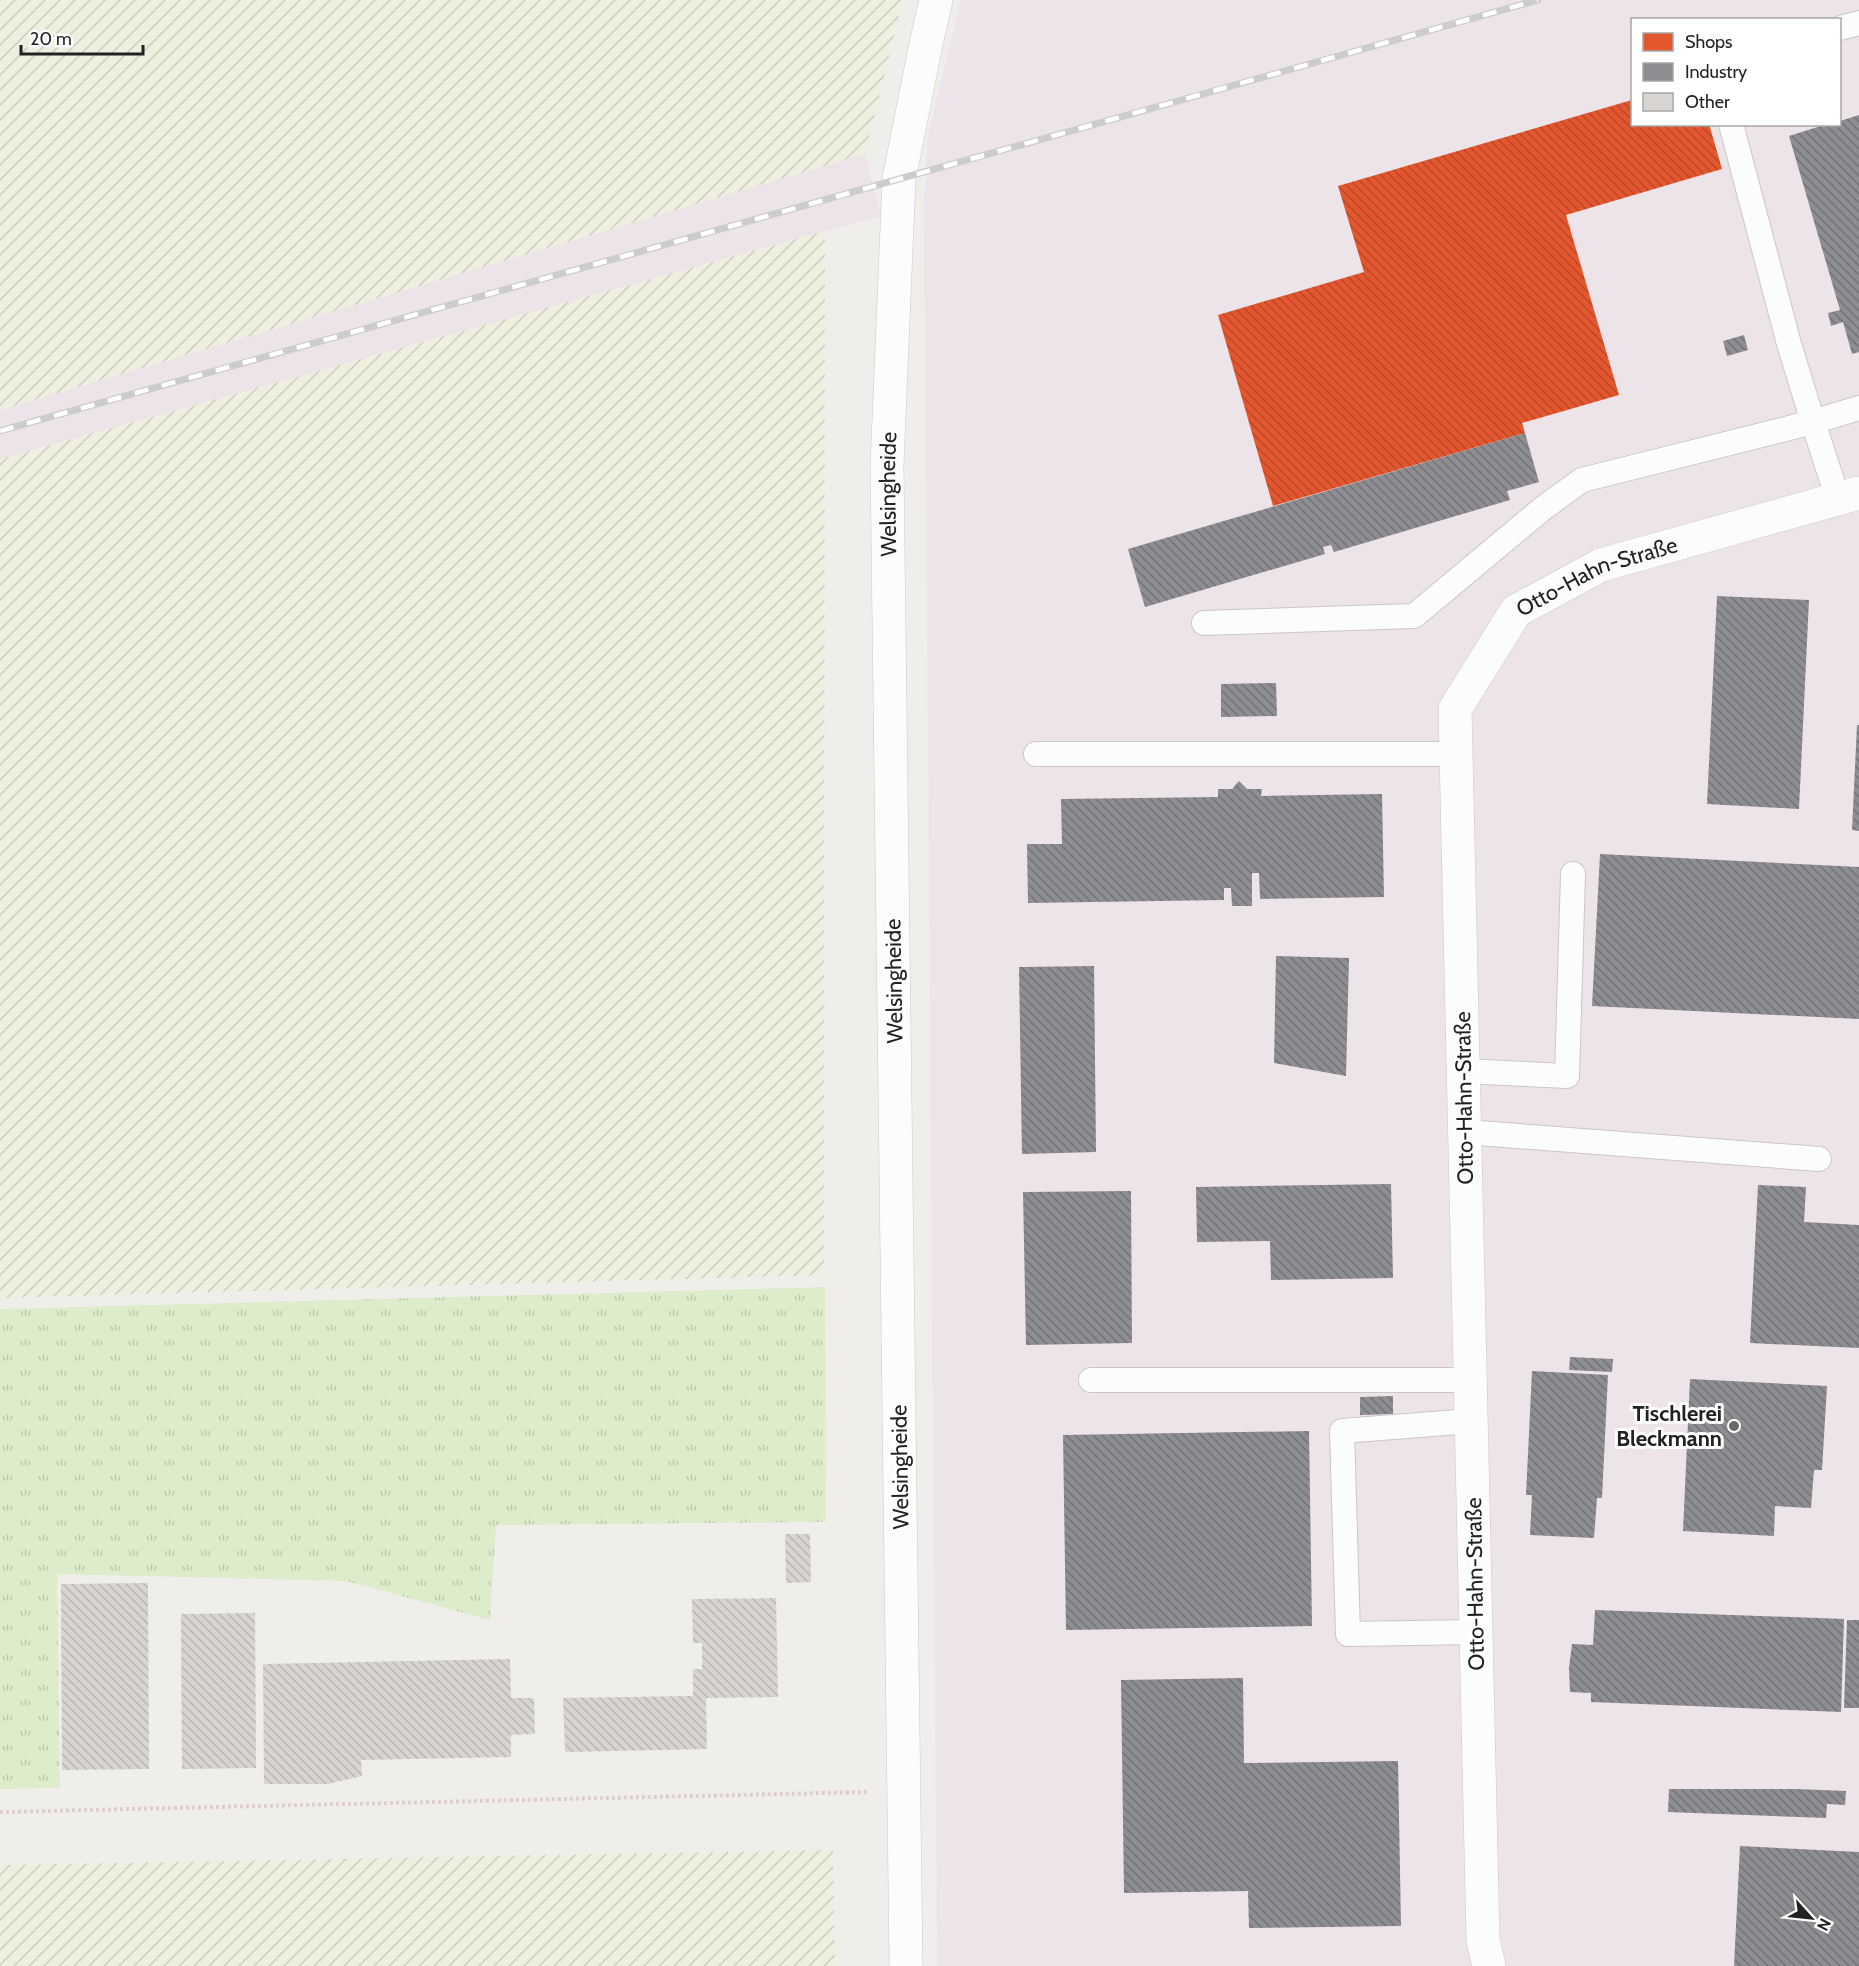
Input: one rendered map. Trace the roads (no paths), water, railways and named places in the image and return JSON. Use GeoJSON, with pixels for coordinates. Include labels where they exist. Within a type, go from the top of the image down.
{"type":"FeatureCollection","features":[{"type":"Feature","properties":{"kind":"street","name":"Welsingheide"},"geometry":{"type":"LineString","coordinates":[[906,1966],[887,466],[898,179],[936,0]]}},
{"type":"Feature","properties":{"kind":"street","name":"Otto-Hahn-Straße"},"geometry":{"type":"LineString","coordinates":[[1489,1966],[1483,1940],[1455,709],[1516,611],[1601,565],[1848,496]]}},
{"type":"Feature","properties":{"kind":"lane"},"geometry":{"type":"LineString","coordinates":[[1841,28],[1859,23]]}},
{"type":"Feature","properties":{"kind":"lane"},"geometry":{"type":"LineString","coordinates":[[1732,126],[1789,344],[1813,422],[1848,496]]}},
{"type":"Feature","properties":{"kind":"lane"},"geometry":{"type":"LineString","coordinates":[[1204,624],[1414,616],[1542,509],[1582,480],[1813,422],[1859,408]]}},
{"type":"Feature","properties":{"kind":"lane"},"geometry":{"type":"LineString","coordinates":[[1036,754],[1456,754]]}},
{"type":"Feature","properties":{"kind":"lane"},"geometry":{"type":"LineString","coordinates":[[1463,1071],[1566,1076],[1573,874]]}},
{"type":"Feature","properties":{"kind":"lane"},"geometry":{"type":"LineString","coordinates":[[1464,1132],[1819,1160]]}},
{"type":"Feature","properties":{"kind":"lane"},"geometry":{"type":"LineString","coordinates":[[1091,1380],[1470,1380]]}},
{"type":"Feature","properties":{"kind":"lane"},"geometry":{"type":"LineString","coordinates":[[1471,1422],[1342,1431],[1348,1634],[1476,1632]]}},
{"type":"Feature","properties":{"kind":"railway"},"geometry":{"type":"LineString","coordinates":[[0,431],[1538,0]]}},
{"type":"Feature","properties":{"kind":"place","name":"Tischlerei Bleckmann"},"geometry":{"type":"Point","coordinates":[1734,1426]}}]}
